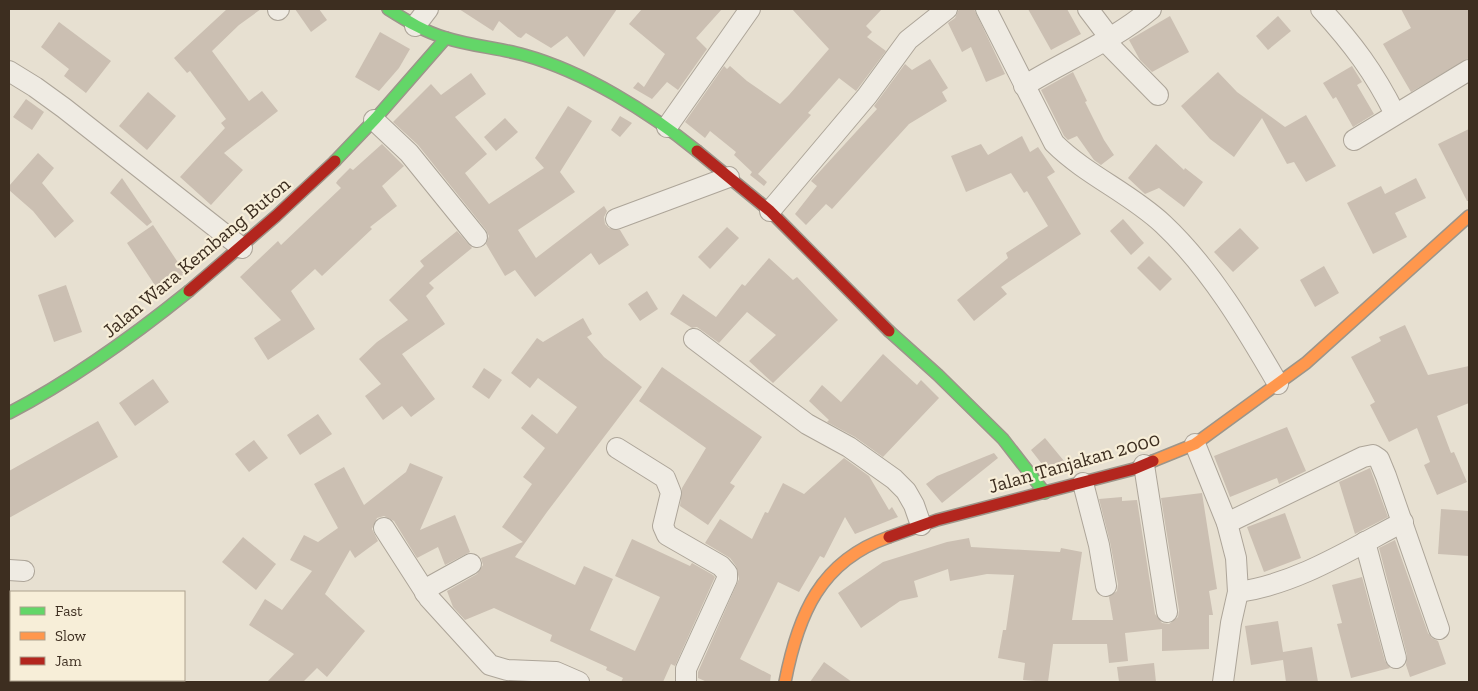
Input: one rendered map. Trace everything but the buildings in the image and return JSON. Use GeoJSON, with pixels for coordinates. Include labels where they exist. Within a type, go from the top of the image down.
{"type":"FeatureCollection","features":[{"type":"Feature","properties":{"kind":"street"},"geometry":{"type":"LineString","coordinates":[[388,9],[415,26],[446,38],[525,54],[565,70],[634,105],[667,127],[770,212],[871,315],[1003,439],[1045,493]]}},
{"type":"Feature","properties":{"kind":"street"},"geometry":{"type":"LineString","coordinates":[[415,26],[428,9]]}},
{"type":"Feature","properties":{"kind":"street"},"geometry":{"type":"LineString","coordinates":[[667,127],[750,9]]}},
{"type":"Feature","properties":{"kind":"street"},"geometry":{"type":"LineString","coordinates":[[770,212],[867,96],[908,40],[947,9]]}},
{"type":"Feature","properties":{"kind":"street"},"geometry":{"type":"LineString","coordinates":[[986,9],[1054,143],[1070,159],[1134,200],[1164,225],[1225,298],[1278,384]]}},
{"type":"Feature","properties":{"kind":"street"},"geometry":{"type":"LineString","coordinates":[[1088,9],[1108,39],[1158,95]]}},
{"type":"Feature","properties":{"kind":"street"},"geometry":{"type":"LineString","coordinates":[[1024,86],[1063,62],[1108,39],[1151,9]]}},
{"type":"Feature","properties":{"kind":"street"},"geometry":{"type":"LineString","coordinates":[[1321,9],[1349,39],[1376,77],[1395,114]]}},
{"type":"Feature","properties":{"kind":"street","name":"Jalan Wara Kembang Buton"},"geometry":{"type":"LineString","coordinates":[[9,413],[70,381],[106,356],[242,248],[304,192],[374,120],[446,38]]}},
{"type":"Feature","properties":{"kind":"street"},"geometry":{"type":"LineString","coordinates":[[1354,140],[1469,70]]}},
{"type":"Feature","properties":{"kind":"street"},"geometry":{"type":"LineString","coordinates":[[9,71],[50,97],[242,248]]}},
{"type":"Feature","properties":{"kind":"street"},"geometry":{"type":"LineString","coordinates":[[374,120],[410,153],[477,237]]}},
{"type":"Feature","properties":{"kind":"street"},"geometry":{"type":"LineString","coordinates":[[616,219],[729,177]]}},
{"type":"Feature","properties":{"kind":"street","name":"Jalan Tanjakan 2000"},"geometry":{"type":"LineString","coordinates":[[785,682],[793,642],[805,611],[824,581],[847,559],[868,544],[921,525],[1144,465],[1194,444],[1306,363],[1469,216]]}},
{"type":"Feature","properties":{"kind":"street"},"geometry":{"type":"LineString","coordinates":[[694,339],[808,424],[849,447],[894,480],[906,491],[914,505],[921,525]]}},
{"type":"Feature","properties":{"kind":"street"},"geometry":{"type":"LineString","coordinates":[[1194,444],[1227,523],[1236,558],[1238,592],[1231,623],[1223,682]]}},
{"type":"Feature","properties":{"kind":"street"},"geometry":{"type":"LineString","coordinates":[[618,448],[665,478],[670,493],[663,526],[667,535],[720,566],[727,573],[727,578],[686,669],[686,682]]}},
{"type":"Feature","properties":{"kind":"street"},"geometry":{"type":"LineString","coordinates":[[1227,523],[1362,457],[1373,455],[1379,459],[1403,522],[1439,629]]}},
{"type":"Feature","properties":{"kind":"street"},"geometry":{"type":"LineString","coordinates":[[1144,465],[1167,612]]}},
{"type":"Feature","properties":{"kind":"street"},"geometry":{"type":"LineString","coordinates":[[1082,483],[1099,545],[1106,586]]}},
{"type":"Feature","properties":{"kind":"street"},"geometry":{"type":"LineString","coordinates":[[1238,592],[1278,583],[1403,522]]}},
{"type":"Feature","properties":{"kind":"street"},"geometry":{"type":"LineString","coordinates":[[384,528],[425,593],[490,665],[507,670],[556,672],[579,682]]}},
{"type":"Feature","properties":{"kind":"street"},"geometry":{"type":"LineString","coordinates":[[1364,542],[1396,658]]}},
{"type":"Feature","properties":{"kind":"street"},"geometry":{"type":"LineString","coordinates":[[425,593],[433,585],[471,564]]}},
{"type":"Feature","properties":{"kind":"traffic: fast"},"geometry":{"type":"LineString","coordinates":[[388,9],[416,26],[438,36],[524,55],[570,72],[637,108],[697,151]]}},
{"type":"Feature","properties":{"kind":"traffic: fast"},"geometry":{"type":"LineString","coordinates":[[335,161],[376,118],[446,38]]}},
{"type":"Feature","properties":{"kind":"traffic: fast"},"geometry":{"type":"LineString","coordinates":[[9,413],[57,386],[102,357],[189,291]]}},
{"type":"Feature","properties":{"kind":"traffic: fast"},"geometry":{"type":"LineString","coordinates":[[889,331],[938,375],[1003,439],[1045,493]]}},
{"type":"Feature","properties":{"kind":"traffic: slow"},"geometry":{"type":"LineString","coordinates":[[1153,461],[1195,444],[1306,363],[1469,216]]}},
{"type":"Feature","properties":{"kind":"traffic: slow"},"geometry":{"type":"LineString","coordinates":[[785,682],[797,634],[805,613],[816,593],[845,560],[865,547],[889,537]]}},
{"type":"Feature","properties":{"kind":"traffic: jam"},"geometry":{"type":"LineString","coordinates":[[697,151],[770,211],[889,331]]}},
{"type":"Feature","properties":{"kind":"traffic: jam"},"geometry":{"type":"LineString","coordinates":[[189,291],[276,216],[335,161]]}},
{"type":"Feature","properties":{"kind":"traffic: jam"},"geometry":{"type":"LineString","coordinates":[[889,537],[937,520],[1134,469],[1153,461]]}}]}
